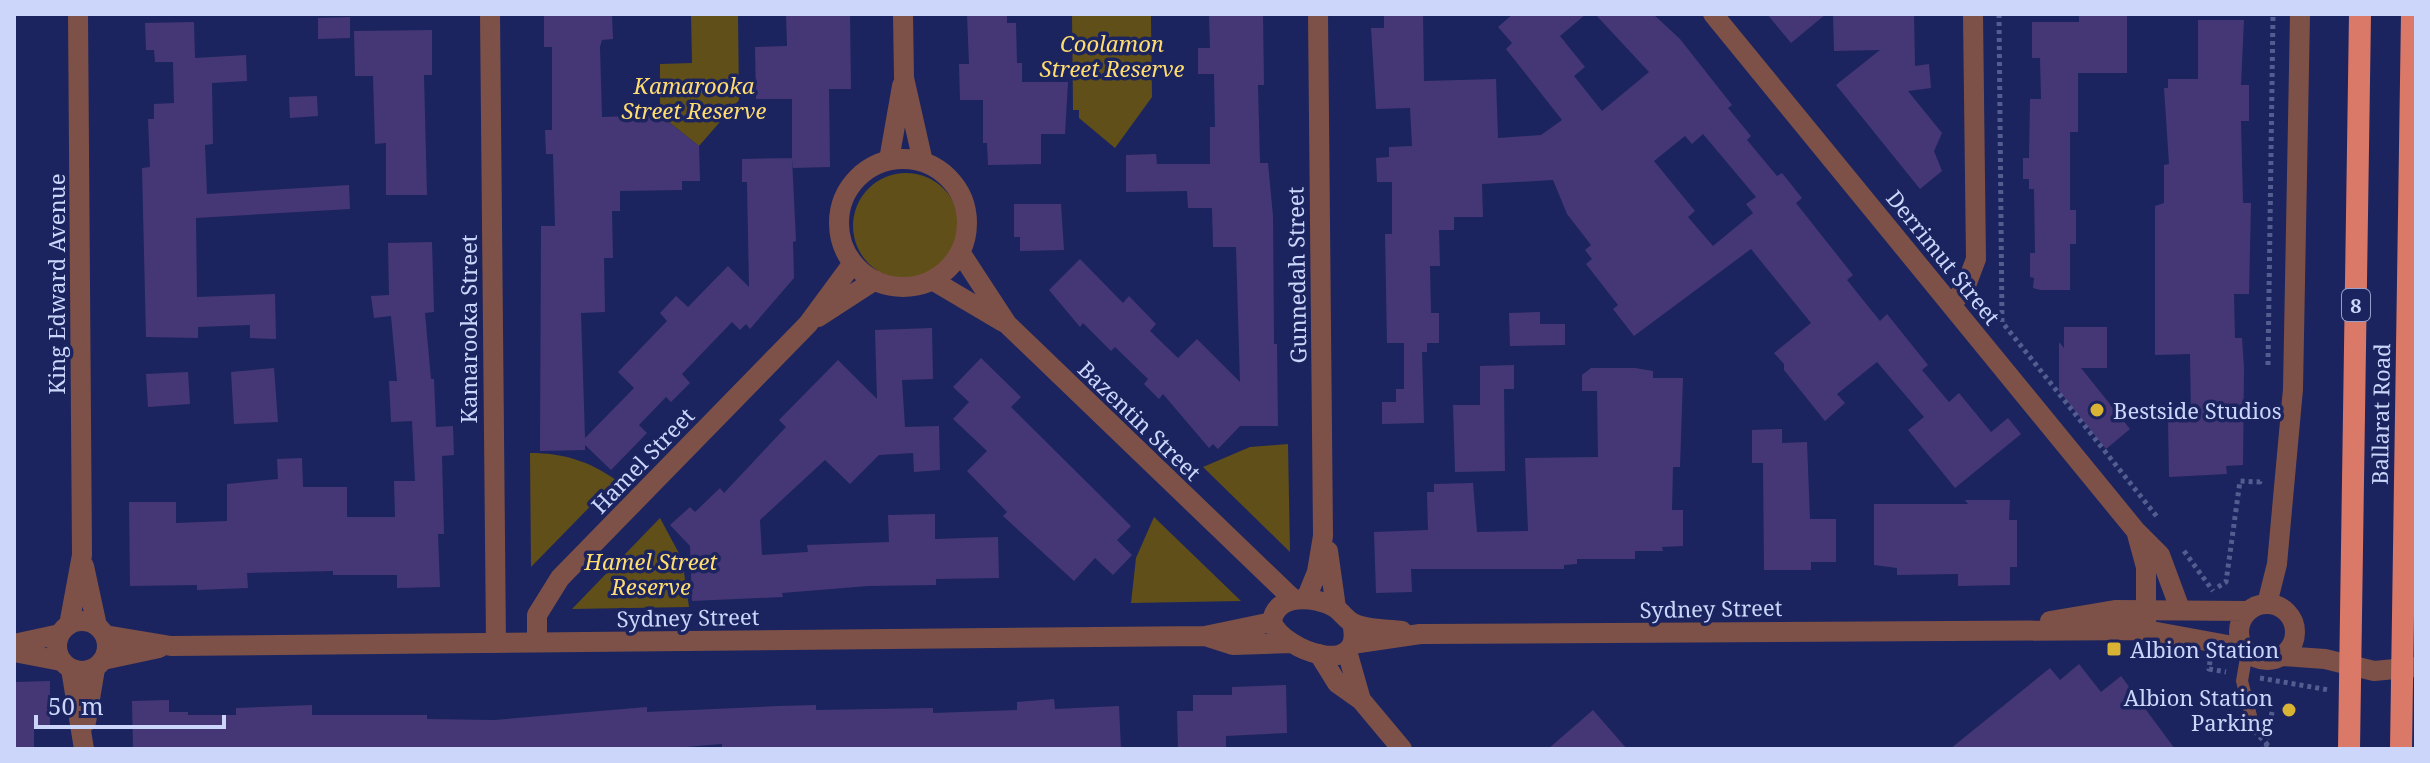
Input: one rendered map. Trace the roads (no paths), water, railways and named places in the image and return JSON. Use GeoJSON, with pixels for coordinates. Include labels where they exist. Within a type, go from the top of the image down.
{"type":"FeatureCollection","features":[{"type":"Feature","properties":{"kind":"highway","name":"Ballarat Road"},"geometry":{"type":"LineString","coordinates":[[2349,749],[2360,14]]}},
{"type":"Feature","properties":{"kind":"highway","name":"Ballarat Road"},"geometry":{"type":"LineString","coordinates":[[2401,749],[2412,14]]}},
{"type":"Feature","properties":{"kind":"street","name":"King Edward Avenue"},"geometry":{"type":"LineString","coordinates":[[65,630],[82,555],[78,14]]}},
{"type":"Feature","properties":{"kind":"street","name":"Kamarooka Street"},"geometry":{"type":"LineString","coordinates":[[490,14],[496,643]]}},
{"type":"Feature","properties":{"kind":"street"},"geometry":{"type":"LineString","coordinates":[[889,160],[904,78],[903,14]]}},
{"type":"Feature","properties":{"kind":"street","name":"Gunnedah Street"},"geometry":{"type":"LineString","coordinates":[[1318,14],[1323,536],[1336,608]]}},
{"type":"Feature","properties":{"kind":"street","name":"Derrimut Street"},"geometry":{"type":"LineString","coordinates":[[1713,14],[2136,531],[2160,555],[2180,609]]}},
{"type":"Feature","properties":{"kind":"street"},"geometry":{"type":"LineString","coordinates":[[1952,304],[1965,288],[1976,259],[1973,14]]}},
{"type":"Feature","properties":{"kind":"street"},"geometry":{"type":"LineString","coordinates":[[2300,14],[2293,389],[2277,564],[2257,608],[2239,633],[2246,650],[2268,660],[2282,656],[2325,659],[2374,671],[2416,667]]}},
{"type":"Feature","properties":{"kind":"street"},"geometry":{"type":"LineString","coordinates":[[904,78],[923,162]]}},
{"type":"Feature","properties":{"kind":"street"},"geometry":{"type":"LineString","coordinates":[[889,160],[923,162],[944,173],[965,204],[967,228],[960,252],[948,268],[932,280],[909,287],[875,280],[853,263],[841,239],[843,201],[856,179],[889,160]]}},
{"type":"Feature","properties":{"kind":"street","name":"Bazentin Street"},"geometry":{"type":"LineString","coordinates":[[960,252],[1007,324],[1240,550],[1287,607]]}},
{"type":"Feature","properties":{"kind":"street","name":"Hamel Street"},"geometry":{"type":"LineString","coordinates":[[537,642],[537,615],[560,578],[808,324],[853,263]]}},
{"type":"Feature","properties":{"kind":"street","name":"Hamel Street"},"geometry":{"type":"LineString","coordinates":[[808,324],[875,280]]}},
{"type":"Feature","properties":{"kind":"street","name":"Bazentin Street"},"geometry":{"type":"LineString","coordinates":[[932,280],[1007,324]]}},
{"type":"Feature","properties":{"kind":"street","name":"Derrimut Street"},"geometry":{"type":"LineString","coordinates":[[2136,531],[2146,567],[2146,630]]}},
{"type":"Feature","properties":{"kind":"street","name":"Gunnedah Street"},"geometry":{"type":"LineString","coordinates":[[1287,607],[1317,572],[1323,536]]}},
{"type":"Feature","properties":{"kind":"street","name":"King Edward Avenue"},"geometry":{"type":"LineString","coordinates":[[82,555],[101,631]]}},
{"type":"Feature","properties":{"kind":"street","name":"Sydney Street"},"geometry":{"type":"LineString","coordinates":[[1205,636],[1287,607],[1336,608],[1352,623],[1420,634],[2146,630],[2246,650]]}},
{"type":"Feature","properties":{"kind":"street","name":"Sydney Street"},"geometry":{"type":"LineString","coordinates":[[1287,607],[1278,634],[1319,654],[1332,656],[1350,648],[1420,634]]}},
{"type":"Feature","properties":{"kind":"street","name":"Sydney Street"},"geometry":{"type":"LineString","coordinates":[[2002,629],[2096,613],[2180,609],[2229,614],[2257,608]]}},
{"type":"Feature","properties":{"kind":"street"},"geometry":{"type":"LineString","coordinates":[[2257,608],[2288,613],[2294,628],[2292,643],[2282,656]]}},
{"type":"Feature","properties":{"kind":"street"},"geometry":{"type":"LineString","coordinates":[[14,644],[65,630],[84,621],[101,631],[107,652],[99,664],[84,742]]}},
{"type":"Feature","properties":{"kind":"street"},"geometry":{"type":"LineString","coordinates":[[1352,623],[1350,648],[1361,700]]}},
{"type":"Feature","properties":{"kind":"street"},"geometry":{"type":"LineString","coordinates":[[65,630],[57,648],[66,665],[84,742]]}},
{"type":"Feature","properties":{"kind":"street","name":"Sydney Street"},"geometry":{"type":"LineString","coordinates":[[101,631],[171,646],[1205,636],[1233,645],[1291,643]]}},
{"type":"Feature","properties":{"kind":"street","name":"Sydney Street"},"geometry":{"type":"LineString","coordinates":[[99,664],[171,646]]}},
{"type":"Feature","properties":{"kind":"street"},"geometry":{"type":"LineString","coordinates":[[14,652],[66,665],[99,664]]}},
{"type":"Feature","properties":{"kind":"street"},"geometry":{"type":"LineString","coordinates":[[1319,654],[1337,683],[1361,700],[1402,749]]}},
{"type":"Feature","properties":{"kind":"lane"},"geometry":{"type":"LineString","coordinates":[[2246,650],[2242,674],[2251,716]]}},
{"type":"Feature","properties":{"kind":"place","name":"Bestside Studios"},"geometry":{"type":"Point","coordinates":[2097,410]}},
{"type":"Feature","properties":{"kind":"place","name":"Albion Station"},"geometry":{"type":"Point","coordinates":[2114,649]}},
{"type":"Feature","properties":{"kind":"place","name":"Albion Station Parking"},"geometry":{"type":"Point","coordinates":[2289,710]}},
{"type":"Feature","properties":{"kind":"park label","name":"Coolamon Street Reserve"},"geometry":{"type":"Point","coordinates":[1112,56]}},
{"type":"Feature","properties":{"kind":"park label","name":"Kamarooka Street Reserve"},"geometry":{"type":"Point","coordinates":[694,98]}},
{"type":"Feature","properties":{"kind":"park label","name":"Hamel Street Reserve"},"geometry":{"type":"Point","coordinates":[651,574]}}]}
